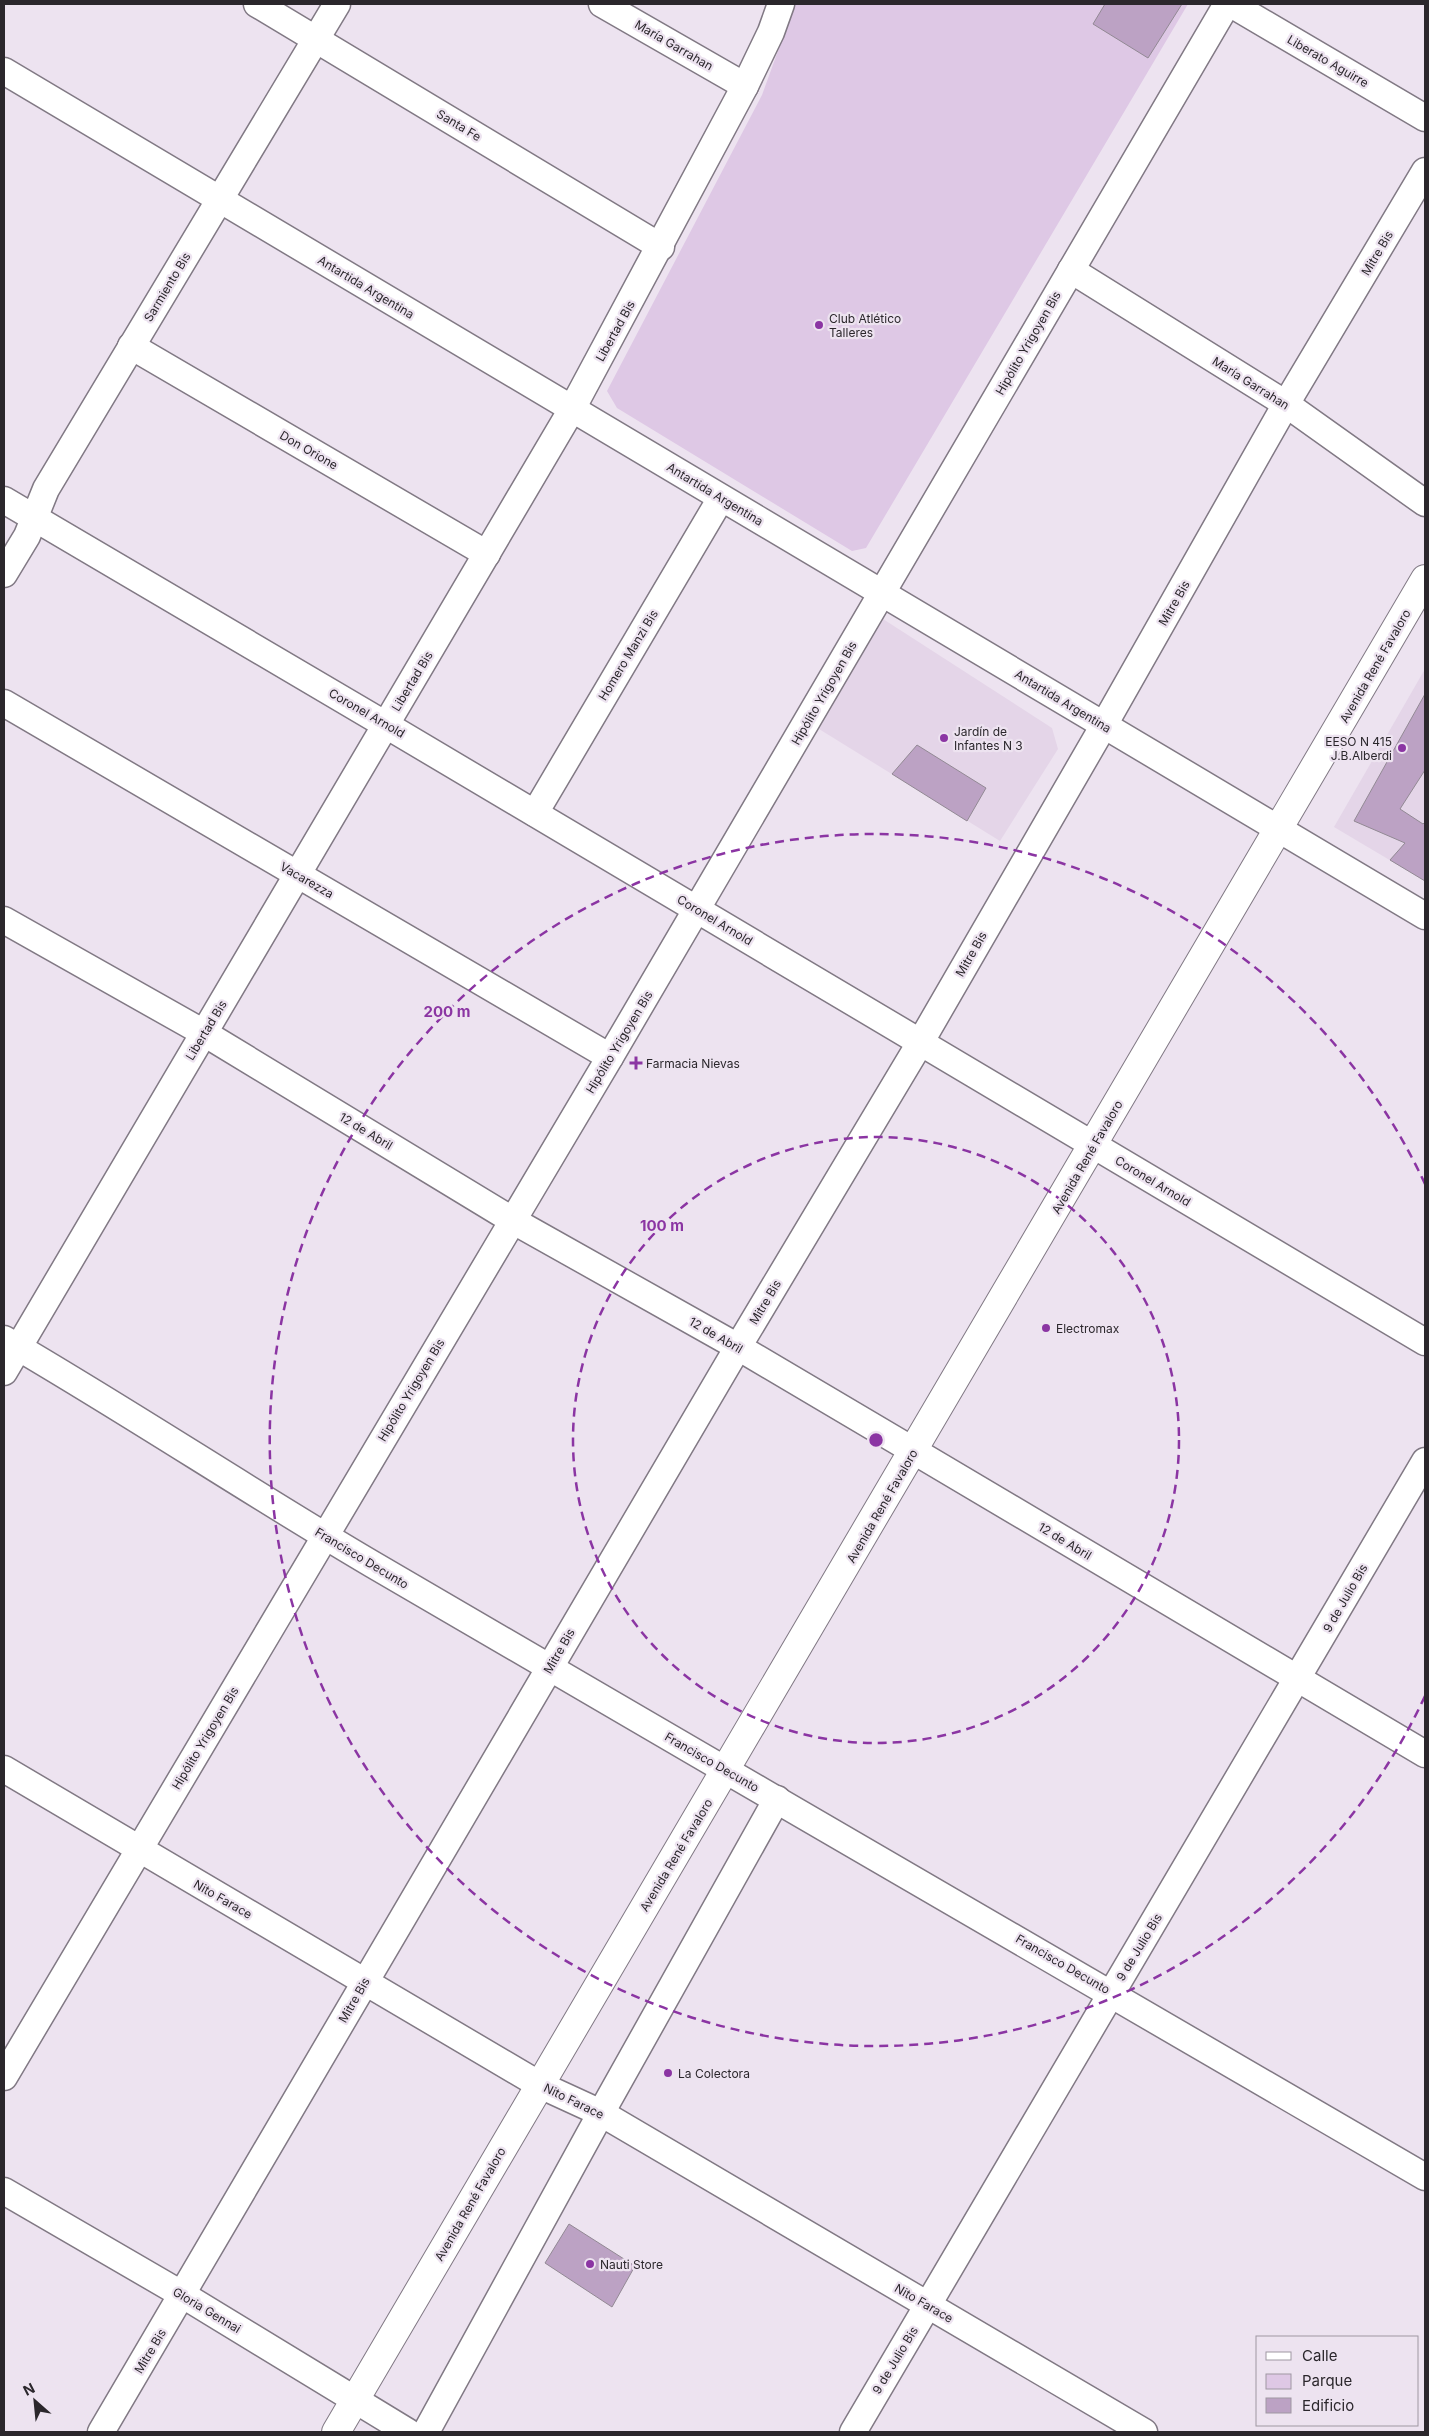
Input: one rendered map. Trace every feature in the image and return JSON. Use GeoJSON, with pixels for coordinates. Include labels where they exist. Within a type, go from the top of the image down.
{"type":"FeatureCollection","features":[{"type":"Feature","properties":{"kind":"main road","name":"Avenida René Favaloro"},"geometry":{"type":"LineString","coordinates":[[336,2432],[1280,830],[1425,579]]}},
{"type":"Feature","properties":{"kind":"street","name":"Santa Fe"},"geometry":{"type":"LineString","coordinates":[[257,4],[661,247]]}},
{"type":"Feature","properties":{"kind":"street","name":"Sarmiento Bis"},"geometry":{"type":"LineString","coordinates":[[4,574],[27,536],[46,489],[337,4]]}},
{"type":"Feature","properties":{"kind":"street","name":"María Garrahan"},"geometry":{"type":"LineString","coordinates":[[602,4],[746,86]]}},
{"type":"Feature","properties":{"kind":"street","name":"Libertad Bis"},"geometry":{"type":"LineString","coordinates":[[4,1372],[11,1343],[204,1033],[572,409],[661,247],[746,86],[771,32],[781,4]]}},
{"type":"Feature","properties":{"kind":"street","name":"Hipólito Yrigoyen Bis"},"geometry":{"type":"LineString","coordinates":[[4,2076],[697,910],[1227,4]]}},
{"type":"Feature","properties":{"kind":"street","name":"Liberato Aguirre"},"geometry":{"type":"LineString","coordinates":[[1231,4],[1425,118]]}},
{"type":"Feature","properties":{"kind":"street","name":"Antartida Argentina"},"geometry":{"type":"LineString","coordinates":[[4,71],[1425,916]]}},
{"type":"Feature","properties":{"kind":"street","name":"Mitre Bis"},"geometry":{"type":"LineString","coordinates":[[102,2432],[738,1347],[920,1043],[1104,726],[1286,404],[1425,171]]}},
{"type":"Feature","properties":{"kind":"street","name":"María Garrahan"},"geometry":{"type":"LineString","coordinates":[[1071,270],[1286,404],[1425,503]]}},
{"type":"Feature","properties":{"kind":"street","name":"Don Orione"},"geometry":{"type":"LineString","coordinates":[[131,346],[487,554]]}},
{"type":"Feature","properties":{"kind":"street","name":"Homero Manzi Bis"},"geometry":{"type":"LineString","coordinates":[[535,813],[721,498]]}},
{"type":"Feature","properties":{"kind":"street","name":"Coronel Arnold"},"geometry":{"type":"LineString","coordinates":[[4,500],[386,724],[1425,1342]]}},
{"type":"Feature","properties":{"kind":"street","name":"Vacarezza"},"geometry":{"type":"LineString","coordinates":[[4,703],[610,1057]]}},
{"type":"Feature","properties":{"kind":"street","name":"12 de Abril"},"geometry":{"type":"LineString","coordinates":[[4,920],[204,1033],[512,1220],[738,1347],[1297,1680],[1425,1754]]}},
{"type":"Feature","properties":{"kind":"street","name":"Francisco Decunto"},"geometry":{"type":"LineString","coordinates":[[11,1343],[325,1536],[726,1771],[1112,1992],[1425,2177]]}},
{"type":"Feature","properties":{"kind":"street","name":"9 de Julio Bis"},"geometry":{"type":"LineString","coordinates":[[853,2432],[1425,1461]]}},
{"type":"Feature","properties":{"kind":"street","name":"Nito Farace"},"geometry":{"type":"LineString","coordinates":[[4,1769],[138,1850],[540,2085],[601,2113],[1144,2432]]}},
{"type":"Feature","properties":{"kind":"street"},"geometry":{"type":"LineString","coordinates":[[426,2432],[601,2113],[777,1799]]}},
{"type":"Feature","properties":{"kind":"street","name":"Gloria Gennai"},"geometry":{"type":"LineString","coordinates":[[4,2191],[183,2295],[408,2432]]}},
{"type":"Feature","properties":{"kind":"shaded area","name":"Jardín de Infantes N 3"},"geometry":{"type":"Polygon","coordinates":[[[883,619],[1052,728],[1058,749],[1000,841],[819,729],[883,619]]]}},
{"type":"Feature","properties":{"kind":"shaded area","name":"EESO N 415 J.B.Alberdi"},"geometry":{"type":"Polygon","coordinates":[[[1425,669],[1425,881],[1334,827],[1425,669]]]}},
{"type":"Feature","properties":{"kind":"green space","name":"Club Atlético Talleres"},"geometry":{"type":"Polygon","coordinates":[[[795,4],[1188,4],[866,548],[852,551],[617,408],[607,391],[762,95],[795,4]]]}},
{"type":"Feature","properties":{"kind":"building"},"geometry":{"type":"Polygon","coordinates":[[[1105,4],[1182,4],[1148,58],[1093,24],[1105,4]]]}},
{"type":"Feature","properties":{"kind":"building"},"geometry":{"type":"Polygon","coordinates":[[[1425,694],[1425,770],[1400,809],[1423,824],[1425,822],[1425,881],[1390,860],[1405,843],[1354,821],[1425,694]]]}},
{"type":"Feature","properties":{"kind":"building"},"geometry":{"type":"Polygon","coordinates":[[[917,745],[986,788],[967,821],[892,774],[917,745]]]}},
{"type":"Feature","properties":{"kind":"building","name":"Nauti Store"},"geometry":{"type":"Polygon","coordinates":[[[569,2224],[635,2266],[612,2307],[545,2263],[569,2224]]]}},
{"type":"Feature","properties":{"kind":"place","name":"Club Atlético Talleres"},"geometry":{"type":"Point","coordinates":[819,325]}},
{"type":"Feature","properties":{"kind":"place","name":"Jardín de Infantes N 3"},"geometry":{"type":"Point","coordinates":[944,738]}},
{"type":"Feature","properties":{"kind":"place","name":"EESO N 415 J.B.Alberdi"},"geometry":{"type":"Point","coordinates":[1402,748]}},
{"type":"Feature","properties":{"kind":"place","name":"Farmacia Nievas"},"geometry":{"type":"Point","coordinates":[636,1063]}},
{"type":"Feature","properties":{"kind":"place","name":"Electromax"},"geometry":{"type":"Point","coordinates":[1046,1328]}},
{"type":"Feature","properties":{"kind":"place","name":"La Colectora"},"geometry":{"type":"Point","coordinates":[668,2073]}},
{"type":"Feature","properties":{"kind":"place","name":"Nauti Store"},"geometry":{"type":"Point","coordinates":[590,2264]}}]}
